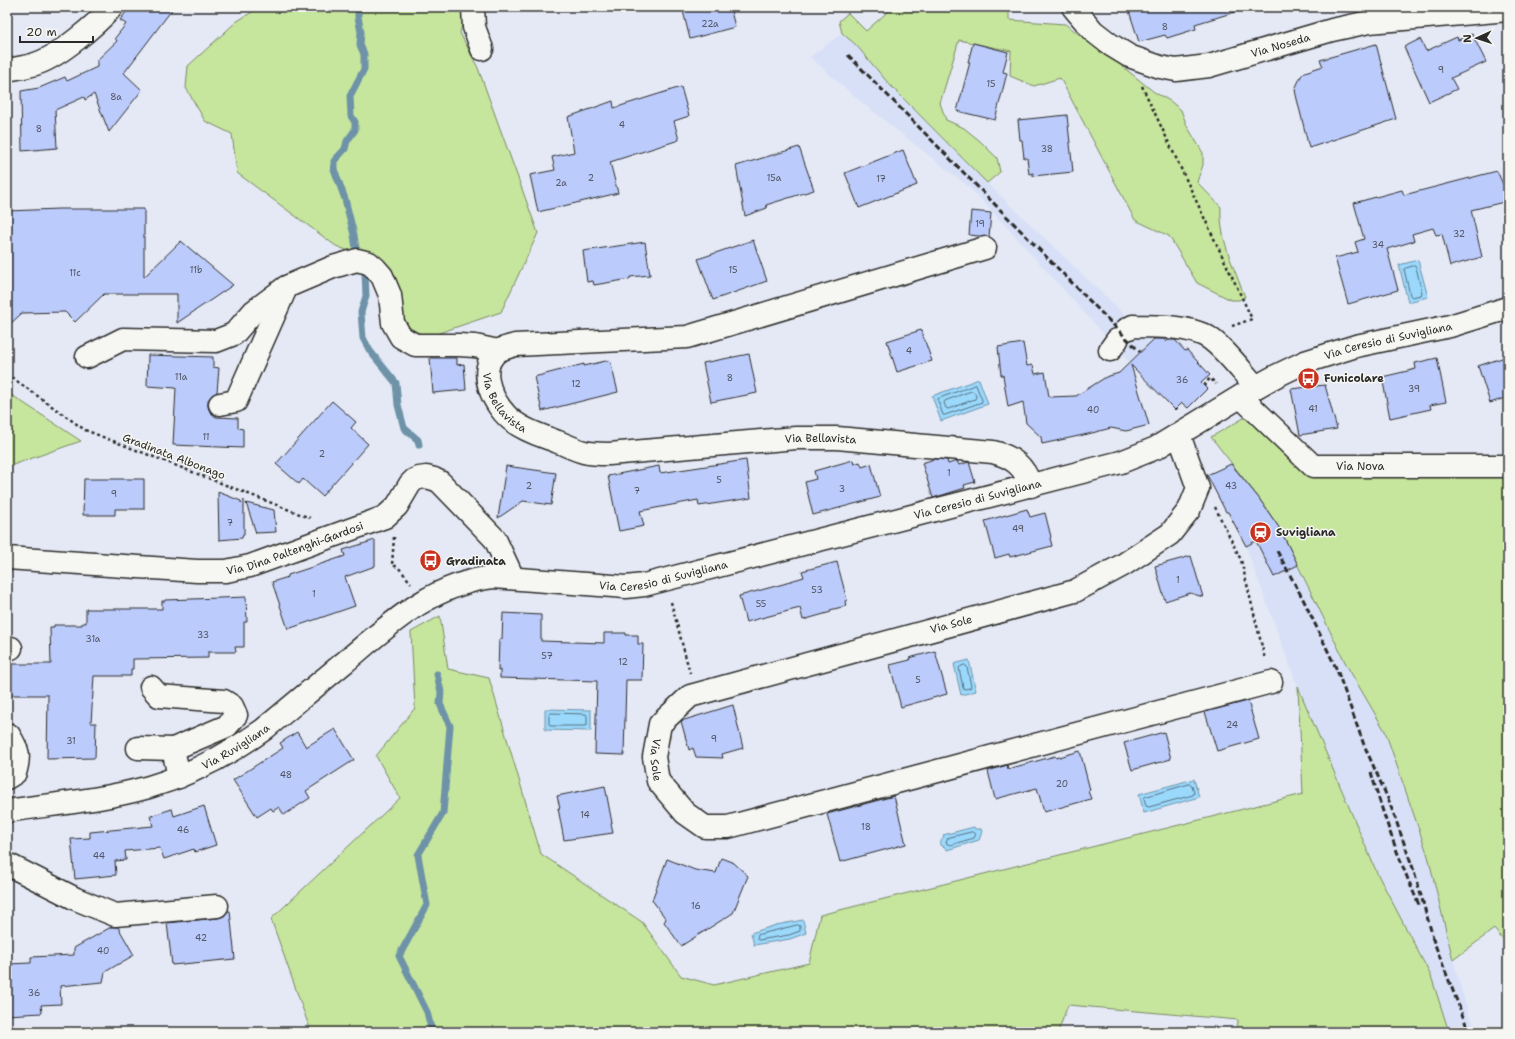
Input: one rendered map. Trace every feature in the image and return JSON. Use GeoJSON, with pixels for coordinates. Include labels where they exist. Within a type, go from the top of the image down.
{"type":"FeatureCollection","features":[{"type":"Feature","properties":{"kind":"street"},"geometry":{"type":"LineString","coordinates":[[7,70],[39,63],[56,54],[102,18],[112,7]]}},
{"type":"Feature","properties":{"kind":"street"},"geometry":{"type":"LineString","coordinates":[[473,7],[474,27],[482,49]]}},
{"type":"Feature","properties":{"kind":"street","name":"Via Noseda"},"geometry":{"type":"LineString","coordinates":[[1073,7],[1094,31],[1111,45],[1129,56],[1160,67],[1176,70],[1209,66],[1332,30],[1369,22],[1508,10]]}},
{"type":"Feature","properties":{"kind":"street","name":"Via Bellavista"},"geometry":{"type":"LineString","coordinates":[[985,248],[686,337],[515,345],[498,351],[492,357],[488,367],[487,380],[496,403],[513,422],[524,429],[584,452],[608,454],[796,438],[837,438],[993,452],[1012,459],[1021,466],[1027,475],[1031,486]]}},
{"type":"Feature","properties":{"kind":"street"},"geometry":{"type":"LineString","coordinates":[[87,358],[123,340],[216,341],[234,334],[254,311],[286,287],[342,264],[357,260],[369,264],[382,276],[390,296],[393,323],[401,336],[415,345],[467,346],[498,351]]}},
{"type":"Feature","properties":{"kind":"street"},"geometry":{"type":"LineString","coordinates":[[220,404],[236,401],[286,287]]}},
{"type":"Feature","properties":{"kind":"street","name":"Via Ceresio di Suvigliana"},"geometry":{"type":"LineString","coordinates":[[425,600],[443,590],[474,580],[493,577],[626,587],[665,580],[1031,486],[1120,462],[1156,448],[1248,392],[1305,362],[1356,346],[1450,326],[1508,308]]}},
{"type":"Feature","properties":{"kind":"street","name":"Via Nova"},"geometry":{"type":"LineString","coordinates":[[1118,340],[1132,326],[1175,328],[1192,331],[1215,341],[1248,392],[1313,466],[1508,466]]}},
{"type":"Feature","properties":{"kind":"street","name":"Via Sole"},"geometry":{"type":"LineString","coordinates":[[1179,435],[1198,488],[1189,510],[1170,534],[1123,565],[1075,591],[690,696],[660,724],[654,757],[658,781],[685,813],[705,827],[728,827],[1271,682]]}},
{"type":"Feature","properties":{"kind":"street","name":"Via Dina Paltenghi-Gardosi"},"geometry":{"type":"LineString","coordinates":[[7,558],[197,571],[226,571],[250,566],[386,517],[397,506],[414,480],[426,477],[440,482],[495,539],[513,578]]}},
{"type":"Feature","properties":{"kind":"street","name":"Via Ruvigliana"},"geometry":{"type":"LineString","coordinates":[[7,811],[124,793],[149,787],[179,776],[214,760],[263,730],[388,626],[425,600]]}},
{"type":"Feature","properties":{"kind":"street"},"geometry":{"type":"LineString","coordinates":[[138,748],[173,749],[227,726],[236,715],[232,706],[224,701],[159,696],[151,687]]}},
{"type":"Feature","properties":{"kind":"street"},"geometry":{"type":"LineString","coordinates":[[7,735],[9,735],[16,746],[19,760],[15,773],[7,778]]}},
{"type":"Feature","properties":{"kind":"street"},"geometry":{"type":"LineString","coordinates":[[173,749],[179,776]]}},
{"type":"Feature","properties":{"kind":"street"},"geometry":{"type":"LineString","coordinates":[[7,864],[76,899],[115,915],[216,906]]}},
{"type":"Feature","properties":{"kind":"path"},"geometry":{"type":"LineString","coordinates":[[1129,56],[1252,319]]}},
{"type":"Feature","properties":{"kind":"path","name":"Gradinata Albonago"},"geometry":{"type":"LineString","coordinates":[[7,374],[85,430],[346,532]]}},
{"type":"Feature","properties":{"kind":"path"},"geometry":{"type":"LineString","coordinates":[[1204,386],[1210,378]]}},
{"type":"Feature","properties":{"kind":"path"},"geometry":{"type":"LineString","coordinates":[[1215,506],[1241,560],[1271,682]]}},
{"type":"Feature","properties":{"kind":"path"},"geometry":{"type":"LineString","coordinates":[[395,531],[392,566],[398,567],[425,600]]}},
{"type":"Feature","properties":{"kind":"path"},"geometry":{"type":"LineString","coordinates":[[665,580],[696,694]]}},
{"type":"Feature","properties":{"kind":"shaded area"},"geometry":{"type":"Polygon","coordinates":[[[842,33],[856,45],[889,84],[987,183],[1152,341],[1130,363],[970,188],[855,97],[810,57],[842,33]]]}},
{"type":"Feature","properties":{"kind":"shaded area"},"geometry":{"type":"Polygon","coordinates":[[[1258,497],[1280,529],[1347,666],[1385,731],[1428,856],[1453,960],[1469,1015],[1477,1032],[1449,1032],[1431,976],[1377,873],[1298,687],[1246,547],[1228,512],[1258,497]]]}},
{"type":"Feature","properties":{"kind":"green space"},"geometry":{"type":"Polygon","coordinates":[[[260,7],[466,7],[460,33],[478,68],[538,233],[501,312],[427,337],[406,326],[382,264],[336,246],[237,173],[232,134],[205,121],[186,88],[188,66],[236,22],[260,7]]]}},
{"type":"Feature","properties":{"kind":"green space"},"geometry":{"type":"Polygon","coordinates":[[[893,7],[1009,7],[1009,20],[1065,24],[1117,62],[1154,92],[1170,101],[1181,110],[1187,126],[1203,153],[1203,165],[1197,182],[1221,207],[1222,230],[1228,253],[1245,297],[1239,300],[1231,300],[1197,283],[1169,236],[1135,220],[1060,78],[1034,86],[1010,76],[1011,51],[959,40],[940,103],[946,120],[964,128],[997,158],[1000,172],[987,183],[889,84],[856,45],[842,33],[839,21],[848,13],[866,31],[893,7]]]}},
{"type":"Feature","properties":{"kind":"green space"},"geometry":{"type":"Polygon","coordinates":[[[7,392],[81,441],[7,467],[7,392]]]}},
{"type":"Feature","properties":{"kind":"green space"},"geometry":{"type":"Polygon","coordinates":[[[1249,415],[1313,466],[1508,476],[1508,946],[1494,929],[1453,960],[1428,856],[1385,731],[1347,666],[1280,529],[1258,497],[1211,437],[1249,415]]]}},
{"type":"Feature","properties":{"kind":"green space"},"geometry":{"type":"Polygon","coordinates":[[[440,616],[448,669],[489,678],[541,854],[642,922],[681,976],[714,985],[809,963],[820,915],[1303,794],[1298,687],[1377,873],[1431,976],[1449,1032],[1237,1032],[1238,1020],[1068,1005],[1058,1032],[311,1032],[271,919],[400,798],[376,756],[415,708],[411,632],[440,616]]]}},
{"type":"Feature","properties":{"kind":"water"},"geometry":{"type":"Polygon","coordinates":[[[1418,260],[1428,297],[1408,302],[1399,265],[1418,260]]]}},
{"type":"Feature","properties":{"kind":"water"},"geometry":{"type":"Polygon","coordinates":[[[979,379],[988,404],[941,421],[932,396],[979,379]]]}},
{"type":"Feature","properties":{"kind":"water"},"geometry":{"type":"Polygon","coordinates":[[[969,660],[976,691],[961,695],[954,664],[969,660]]]}},
{"type":"Feature","properties":{"kind":"water"},"geometry":{"type":"Polygon","coordinates":[[[545,709],[591,710],[591,731],[545,730],[545,709]]]}},
{"type":"Feature","properties":{"kind":"water"},"geometry":{"type":"Polygon","coordinates":[[[1194,779],[1199,797],[1144,813],[1139,794],[1194,779]]]}},
{"type":"Feature","properties":{"kind":"water"},"geometry":{"type":"Polygon","coordinates":[[[974,827],[975,829],[981,829],[982,832],[979,840],[947,850],[941,845],[941,840],[944,837],[943,835],[974,827]]]}},
{"type":"Feature","properties":{"kind":"water"},"geometry":{"type":"Polygon","coordinates":[[[803,920],[806,933],[790,939],[754,945],[751,933],[776,925],[803,920]]]}},
{"type":"Feature","properties":{"kind":"building"},"geometry":{"type":"Polygon","coordinates":[[[130,7],[174,7],[124,73],[142,90],[109,132],[94,94],[85,100],[84,97],[55,110],[57,148],[22,151],[21,91],[39,88],[65,77],[67,81],[97,67],[97,60],[117,41],[115,38],[126,24],[120,20],[130,7]]]}},
{"type":"Feature","properties":{"kind":"building"},"geometry":{"type":"Polygon","coordinates":[[[682,7],[730,7],[735,27],[690,39],[682,7]]]}},
{"type":"Feature","properties":{"kind":"building"},"geometry":{"type":"Polygon","coordinates":[[[1142,7],[1235,7],[1235,12],[1195,24],[1196,29],[1167,38],[1165,35],[1139,42],[1129,11],[1142,7]]]}},
{"type":"Feature","properties":{"kind":"building"},"geometry":{"type":"Polygon","coordinates":[[[1472,34],[1486,62],[1451,78],[1457,89],[1429,102],[1404,47],[1420,39],[1426,51],[1457,37],[1458,40],[1472,34]]]}},
{"type":"Feature","properties":{"kind":"building"},"geometry":{"type":"Polygon","coordinates":[[[973,43],[1008,52],[1003,72],[1007,73],[995,120],[957,111],[970,62],[968,62],[973,43]]]}},
{"type":"Feature","properties":{"kind":"building"},"geometry":{"type":"Polygon","coordinates":[[[1376,44],[1396,119],[1309,148],[1295,89],[1301,76],[1305,72],[1323,66],[1320,60],[1376,44]]]}},
{"type":"Feature","properties":{"kind":"building"},"geometry":{"type":"Polygon","coordinates":[[[681,87],[689,116],[674,121],[679,140],[610,162],[618,193],[538,212],[530,175],[555,170],[552,157],[574,152],[568,117],[613,101],[614,108],[681,87]]]}},
{"type":"Feature","properties":{"kind":"building"},"geometry":{"type":"Polygon","coordinates":[[[1067,115],[1073,172],[1033,176],[1033,173],[1029,174],[1027,158],[1024,158],[1022,140],[1020,140],[1018,120],[1067,115]]]}},
{"type":"Feature","properties":{"kind":"building"},"geometry":{"type":"Polygon","coordinates":[[[799,147],[814,190],[766,205],[767,208],[745,216],[736,166],[799,147]]]}},
{"type":"Feature","properties":{"kind":"building"},"geometry":{"type":"Polygon","coordinates":[[[903,150],[917,185],[859,208],[845,173],[903,150]]]}},
{"type":"Feature","properties":{"kind":"building"},"geometry":{"type":"Polygon","coordinates":[[[1497,171],[1508,195],[1508,201],[1471,210],[1482,257],[1450,266],[1442,234],[1436,235],[1433,228],[1412,234],[1414,241],[1387,249],[1398,290],[1348,304],[1335,258],[1358,252],[1355,242],[1364,239],[1354,203],[1402,190],[1404,195],[1497,171]]]}},
{"type":"Feature","properties":{"kind":"building"},"geometry":{"type":"Polygon","coordinates":[[[59,209],[144,209],[144,277],[181,241],[233,285],[177,323],[177,294],[104,294],[75,322],[65,312],[22,313],[7,327],[7,211],[59,209]]]}},
{"type":"Feature","properties":{"kind":"building"},"geometry":{"type":"Polygon","coordinates":[[[971,211],[991,213],[989,237],[969,235],[971,211]]]}},
{"type":"Feature","properties":{"kind":"building"},"geometry":{"type":"Polygon","coordinates":[[[753,240],[767,281],[713,300],[698,259],[753,240]]]}},
{"type":"Feature","properties":{"kind":"building"},"geometry":{"type":"Polygon","coordinates":[[[645,242],[650,275],[630,277],[630,279],[594,285],[593,281],[587,282],[583,251],[645,242]]]}},
{"type":"Feature","properties":{"kind":"building"},"geometry":{"type":"Polygon","coordinates":[[[921,330],[932,361],[897,372],[887,341],[921,330]]]}},
{"type":"Feature","properties":{"kind":"building"},"geometry":{"type":"Polygon","coordinates":[[[1154,339],[1164,339],[1166,342],[1168,340],[1175,340],[1185,351],[1187,350],[1210,375],[1201,383],[1207,389],[1188,408],[1182,403],[1175,410],[1131,365],[1149,425],[1126,431],[1111,428],[1042,444],[1041,437],[1026,423],[1023,402],[1008,407],[1003,375],[1001,375],[998,347],[1023,343],[1027,366],[1033,365],[1035,374],[1045,372],[1049,397],[1076,396],[1106,377],[1119,373],[1154,339]]]}},
{"type":"Feature","properties":{"kind":"building"},"geometry":{"type":"Polygon","coordinates":[[[749,354],[757,393],[711,402],[703,363],[749,354]]]}},
{"type":"Feature","properties":{"kind":"building"},"geometry":{"type":"Polygon","coordinates":[[[148,355],[213,357],[213,367],[219,368],[217,392],[208,400],[208,407],[210,412],[216,417],[238,418],[238,428],[243,429],[243,448],[173,445],[176,388],[147,386],[148,355]]]}},
{"type":"Feature","properties":{"kind":"building"},"geometry":{"type":"Polygon","coordinates":[[[1508,356],[1508,397],[1490,403],[1478,366],[1508,356]]]}},
{"type":"Feature","properties":{"kind":"building"},"geometry":{"type":"Polygon","coordinates":[[[430,358],[457,358],[457,365],[464,364],[466,390],[433,393],[430,358]]]}},
{"type":"Feature","properties":{"kind":"building"},"geometry":{"type":"Polygon","coordinates":[[[1437,358],[1446,402],[1430,405],[1431,409],[1390,418],[1382,377],[1416,369],[1415,363],[1437,358]]]}},
{"type":"Feature","properties":{"kind":"building"},"geometry":{"type":"Polygon","coordinates":[[[610,360],[618,392],[542,411],[534,377],[584,364],[584,366],[610,360]]]}},
{"type":"Feature","properties":{"kind":"building"},"geometry":{"type":"Polygon","coordinates":[[[1325,385],[1337,429],[1300,435],[1291,389],[1325,385]]]}},
{"type":"Feature","properties":{"kind":"building"},"geometry":{"type":"Polygon","coordinates":[[[332,401],[356,422],[351,428],[368,444],[322,496],[303,479],[299,484],[276,464],[332,401]]]}},
{"type":"Feature","properties":{"kind":"building"},"geometry":{"type":"Polygon","coordinates":[[[934,459],[947,460],[948,464],[957,461],[959,465],[969,462],[975,482],[964,485],[965,488],[933,498],[922,463],[934,459]]]}},
{"type":"Feature","properties":{"kind":"building"},"geometry":{"type":"Polygon","coordinates":[[[746,460],[751,498],[699,506],[698,500],[640,511],[644,526],[619,531],[608,476],[659,466],[660,473],[746,460]]]}},
{"type":"Feature","properties":{"kind":"building"},"geometry":{"type":"Polygon","coordinates":[[[853,460],[854,464],[860,462],[862,467],[871,464],[880,497],[813,515],[805,482],[816,479],[814,471],[853,460]]]}},
{"type":"Feature","properties":{"kind":"building"},"geometry":{"type":"Polygon","coordinates":[[[1231,464],[1258,497],[1280,529],[1298,565],[1274,577],[1256,541],[1246,546],[1207,475],[1231,464]]]}},
{"type":"Feature","properties":{"kind":"building"},"geometry":{"type":"Polygon","coordinates":[[[506,466],[556,473],[551,505],[523,501],[498,518],[506,466]]]}},
{"type":"Feature","properties":{"kind":"building"},"geometry":{"type":"Polygon","coordinates":[[[84,479],[144,479],[144,509],[115,509],[115,515],[83,515],[84,479]]]}},
{"type":"Feature","properties":{"kind":"building"},"geometry":{"type":"Polygon","coordinates":[[[218,492],[241,501],[241,503],[244,500],[244,534],[242,538],[219,540],[218,492]]]}},
{"type":"Feature","properties":{"kind":"building"},"geometry":{"type":"Polygon","coordinates":[[[246,503],[274,510],[276,532],[256,533],[246,503]]]}},
{"type":"Feature","properties":{"kind":"building"},"geometry":{"type":"Polygon","coordinates":[[[1027,509],[1030,517],[1045,513],[1052,546],[1010,557],[1009,554],[995,558],[985,521],[1027,509]]]}},
{"type":"Feature","properties":{"kind":"building"},"geometry":{"type":"Polygon","coordinates":[[[375,540],[375,566],[345,577],[355,606],[288,629],[272,582],[288,577],[288,575],[345,556],[343,550],[375,540]]]}},
{"type":"Feature","properties":{"kind":"building"},"geometry":{"type":"Polygon","coordinates":[[[1191,556],[1203,597],[1190,593],[1165,601],[1155,566],[1191,556]]]}},
{"type":"Feature","properties":{"kind":"building"},"geometry":{"type":"Polygon","coordinates":[[[837,562],[847,600],[845,601],[846,606],[803,620],[800,608],[746,622],[739,596],[787,583],[804,577],[802,571],[837,562]]]}},
{"type":"Feature","properties":{"kind":"building"},"geometry":{"type":"Polygon","coordinates":[[[246,597],[247,622],[244,622],[244,647],[235,647],[236,652],[208,652],[208,658],[133,659],[131,676],[94,676],[91,723],[96,723],[95,758],[47,759],[48,695],[7,695],[7,664],[51,664],[50,627],[54,627],[54,625],[82,625],[82,623],[86,623],[86,609],[162,609],[162,601],[165,600],[246,597]]]}},
{"type":"Feature","properties":{"kind":"building"},"geometry":{"type":"Polygon","coordinates":[[[503,613],[541,615],[541,641],[604,643],[604,633],[626,633],[626,635],[638,635],[638,644],[643,644],[642,680],[626,680],[624,755],[595,754],[597,681],[500,678],[500,670],[498,671],[499,639],[502,639],[503,613]]]}},
{"type":"Feature","properties":{"kind":"building"},"geometry":{"type":"Polygon","coordinates":[[[935,651],[947,694],[901,707],[890,665],[935,651]]]}},
{"type":"Feature","properties":{"kind":"building"},"geometry":{"type":"Polygon","coordinates":[[[1248,701],[1259,739],[1217,751],[1205,712],[1248,701]]]}},
{"type":"Feature","properties":{"kind":"building"},"geometry":{"type":"Polygon","coordinates":[[[733,705],[743,748],[722,754],[723,758],[696,757],[693,748],[689,750],[681,721],[733,705]]]}},
{"type":"Feature","properties":{"kind":"building"},"geometry":{"type":"Polygon","coordinates":[[[335,729],[354,760],[306,791],[310,798],[284,815],[279,807],[273,811],[271,808],[257,817],[233,780],[283,748],[280,743],[297,732],[306,747],[335,729]]]}},
{"type":"Feature","properties":{"kind":"building"},"geometry":{"type":"Polygon","coordinates":[[[1164,732],[1171,759],[1132,770],[1124,743],[1164,732]]]}},
{"type":"Feature","properties":{"kind":"building"},"geometry":{"type":"Polygon","coordinates":[[[1080,751],[1091,799],[1044,812],[1037,788],[995,799],[988,771],[1007,765],[1008,769],[1055,756],[1056,758],[1080,751]]]}},
{"type":"Feature","properties":{"kind":"building"},"geometry":{"type":"Polygon","coordinates":[[[605,786],[613,833],[564,840],[557,796],[605,786]]]}},
{"type":"Feature","properties":{"kind":"building"},"geometry":{"type":"Polygon","coordinates":[[[894,796],[906,844],[840,862],[827,814],[894,796]]]}},
{"type":"Feature","properties":{"kind":"building"},"geometry":{"type":"Polygon","coordinates":[[[204,806],[216,845],[195,852],[194,849],[164,859],[160,848],[125,851],[126,860],[115,861],[116,875],[75,879],[71,839],[90,838],[90,832],[153,826],[150,816],[172,809],[174,816],[204,806]]]}},
{"type":"Feature","properties":{"kind":"building"},"geometry":{"type":"Polygon","coordinates":[[[721,858],[734,863],[748,876],[733,913],[681,946],[664,922],[666,919],[652,900],[667,859],[695,870],[716,873],[721,858]]]}},
{"type":"Feature","properties":{"kind":"building"},"geometry":{"type":"Polygon","coordinates":[[[228,911],[230,911],[235,959],[172,965],[167,923],[218,918],[224,916],[228,911]]]}},
{"type":"Feature","properties":{"kind":"building"},"geometry":{"type":"Polygon","coordinates":[[[111,927],[118,927],[134,955],[105,972],[103,982],[60,986],[61,1004],[41,1005],[42,1013],[7,1015],[7,964],[31,963],[31,957],[74,955],[74,948],[111,927]]]}},
{"type":"Feature","properties":{"kind":"waterway"},"geometry":{"type":"LineString","coordinates":[[358,7],[361,32],[360,45],[364,54],[364,69],[350,96],[351,116],[355,122],[355,130],[347,141],[345,149],[334,161],[334,169],[345,199],[358,258]]}},
{"type":"Feature","properties":{"kind":"waterway"},"geometry":{"type":"LineString","coordinates":[[361,268],[365,272],[366,296],[361,312],[363,338],[370,351],[396,383],[398,405],[404,428],[418,440],[419,445]]}},
{"type":"Feature","properties":{"kind":"waterway"},"geometry":{"type":"LineString","coordinates":[[432,1032],[427,1012],[399,956],[427,905],[418,855],[443,813],[450,726],[440,704],[441,692],[437,674]]}},
{"type":"Feature","properties":{"kind":"railway"},"geometry":{"type":"LineString","coordinates":[[848,55],[1140,352]]}},
{"type":"Feature","properties":{"kind":"railway"},"geometry":{"type":"LineString","coordinates":[[1277,551],[1304,601],[1337,670],[1364,745],[1389,801],[1414,871],[1434,941]]}},
{"type":"Feature","properties":{"kind":"railway"},"geometry":{"type":"LineString","coordinates":[[1371,772],[1393,840],[1420,907]]}},
{"type":"Feature","properties":{"kind":"railway"},"geometry":{"type":"LineString","coordinates":[[1432,937],[1469,1032]]}},
{"type":"Feature","properties":{"kind":"place","name":"Funicolare"},"geometry":{"type":"Point","coordinates":[1308,378]}},
{"type":"Feature","properties":{"kind":"place","name":"Suvigliana"},"geometry":{"type":"Point","coordinates":[1260,532]}},
{"type":"Feature","properties":{"kind":"place","name":"Gradinata"},"geometry":{"type":"Point","coordinates":[430,561]}}]}
